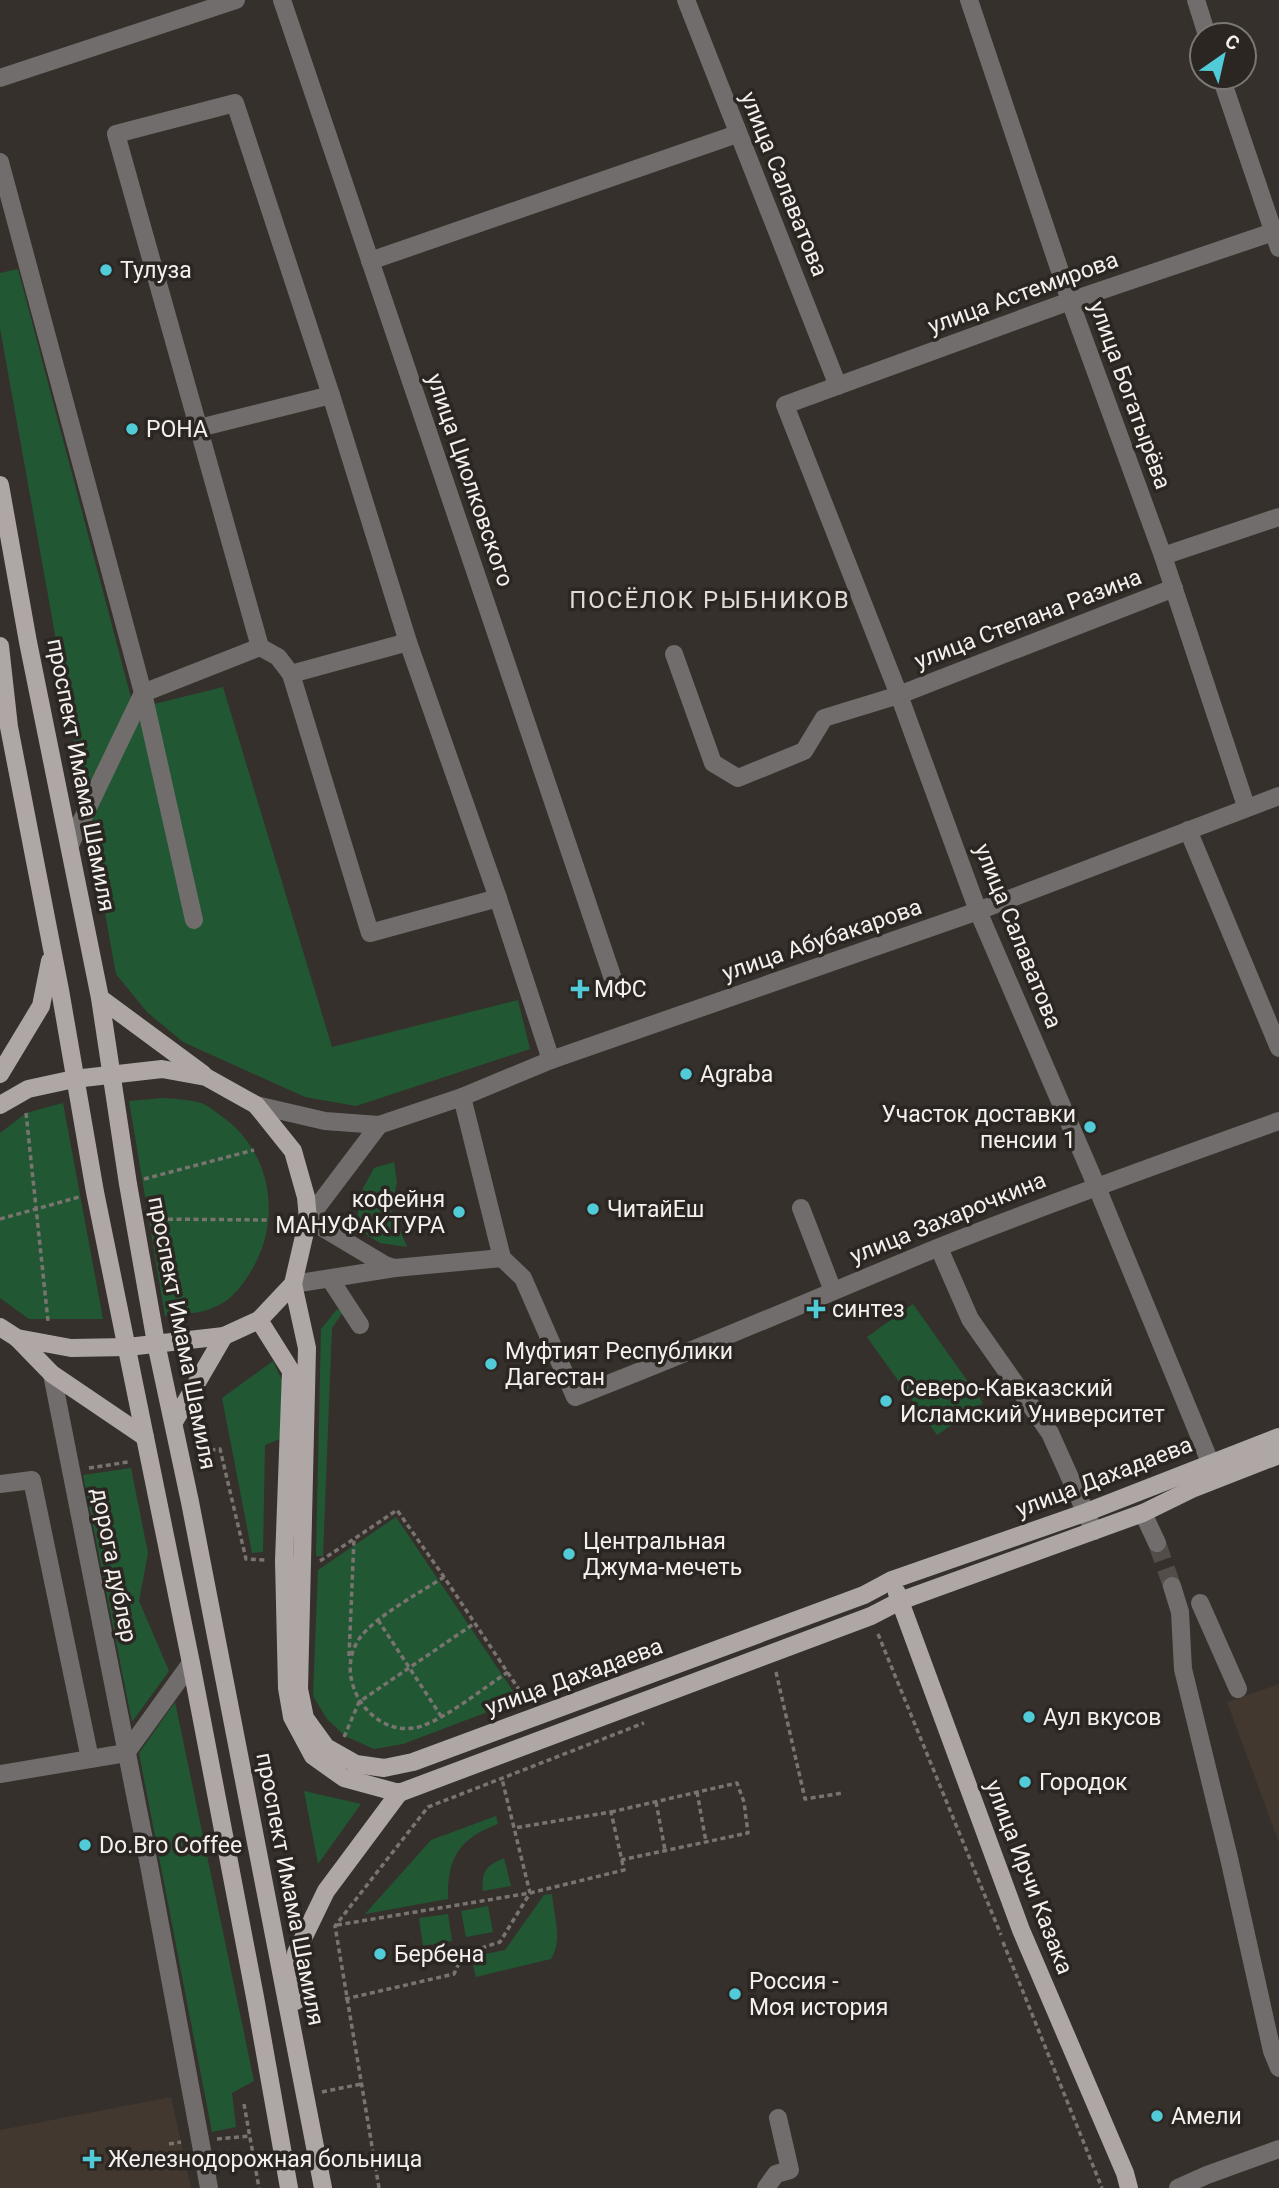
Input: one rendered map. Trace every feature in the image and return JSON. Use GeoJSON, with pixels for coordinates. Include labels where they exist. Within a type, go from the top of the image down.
{"type":"FeatureCollection","features":[{"type":"Feature","properties":{"kind":"main road","name":"проспект Имама Шамиля"},"geometry":{"type":"LineString","coordinates":[[0,485],[28,642],[100,998],[128,1184],[156,1343],[174,1422],[323,2188]]}},
{"type":"Feature","properties":{"kind":"main road"},"geometry":{"type":"LineString","coordinates":[[0,650],[9,727],[95,1192],[191,1663],[289,2188]]}},
{"type":"Feature","properties":{"kind":"main road"},"geometry":{"type":"LineString","coordinates":[[0,1074],[41,1006],[52,950]]}},
{"type":"Feature","properties":{"kind":"main road"},"geometry":{"type":"LineString","coordinates":[[100,998],[206,1077]]}},
{"type":"Feature","properties":{"kind":"main road","name":"улица Абубакарова"},"geometry":{"type":"LineString","coordinates":[[0,1105],[28,1089],[74,1079],[162,1069],[206,1077],[256,1105],[293,1151],[306,1197],[308,1220],[293,1284]]}},
{"type":"Feature","properties":{"kind":"main road"},"geometry":{"type":"LineString","coordinates":[[17,1338],[71,1348],[128,1347],[224,1336],[259,1320],[293,1284]]}},
{"type":"Feature","properties":{"kind":"main road","name":"улица Дахадаева"},"geometry":{"type":"LineString","coordinates":[[293,1284],[307,1348],[292,1561],[287,1688],[292,1717],[313,1756],[344,1778],[399,1793],[871,1616],[900,1601],[1143,1513],[1194,1488],[1279,1455]]}},
{"type":"Feature","properties":{"kind":"main road","name":"улица Дахадаева"},"geometry":{"type":"LineString","coordinates":[[259,1320],[291,1371],[292,1561],[299,1689],[305,1718],[326,1746],[356,1764],[384,1768],[426,1758],[851,1600],[892,1580],[1087,1512],[1279,1437]]}},
{"type":"Feature","properties":{"kind":"main road"},"geometry":{"type":"LineString","coordinates":[[0,1327],[17,1338],[52,1374],[145,1437]]}},
{"type":"Feature","properties":{"kind":"main road"},"geometry":{"type":"LineString","coordinates":[[174,1422],[224,1336]]}},
{"type":"Feature","properties":{"kind":"main road","name":"улица Ирчи Казака"},"geometry":{"type":"LineString","coordinates":[[892,1580],[1021,1930],[1125,2173],[1129,2188]]}},
{"type":"Feature","properties":{"kind":"main road"},"geometry":{"type":"LineString","coordinates":[[296,2043],[296,1953],[326,1891],[399,1793]]}},
{"type":"Feature","properties":{"kind":"street"},"geometry":{"type":"LineString","coordinates":[[0,78],[236,0]]}},
{"type":"Feature","properties":{"kind":"street","name":"улица Циолковского"},"geometry":{"type":"LineString","coordinates":[[282,0],[611,976]]}},
{"type":"Feature","properties":{"kind":"street","name":"улица Салаватова"},"geometry":{"type":"LineString","coordinates":[[686,0],[838,386]]}},
{"type":"Feature","properties":{"kind":"street","name":"улица Богатырёва"},"geometry":{"type":"LineString","coordinates":[[969,0],[1070,301],[1163,556],[1247,806]]}},
{"type":"Feature","properties":{"kind":"street"},"geometry":{"type":"LineString","coordinates":[[1196,0],[1203,21]]}},
{"type":"Feature","properties":{"kind":"street"},"geometry":{"type":"LineString","coordinates":[[1227,91],[1277,237]]}},
{"type":"Feature","properties":{"kind":"street"},"geometry":{"type":"LineString","coordinates":[[260,648],[116,134],[235,103],[331,395],[408,642],[498,898],[551,1060]]}},
{"type":"Feature","properties":{"kind":"street"},"geometry":{"type":"LineString","coordinates":[[370,261],[737,134]]}},
{"type":"Feature","properties":{"kind":"street"},"geometry":{"type":"LineString","coordinates":[[0,162],[143,693],[194,920]]}},
{"type":"Feature","properties":{"kind":"street","name":"улица Астемирова"},"geometry":{"type":"LineString","coordinates":[[785,405],[1070,301],[1277,237]]}},
{"type":"Feature","properties":{"kind":"street"},"geometry":{"type":"LineString","coordinates":[[199,428],[331,395]]}},
{"type":"Feature","properties":{"kind":"street","name":"улица Салаватова"},"geometry":{"type":"LineString","coordinates":[[785,405],[899,695],[978,911],[1219,1479]]}},
{"type":"Feature","properties":{"kind":"street","name":"улица Степана Разина"},"geometry":{"type":"LineString","coordinates":[[1163,556],[1279,517]]}},
{"type":"Feature","properties":{"kind":"street","name":"улица Степана Разина"},"geometry":{"type":"LineString","coordinates":[[674,654],[713,763],[738,778],[804,751],[824,718],[899,695],[1174,588]]}},
{"type":"Feature","properties":{"kind":"street"},"geometry":{"type":"LineString","coordinates":[[291,674],[408,642]]}},
{"type":"Feature","properties":{"kind":"street"},"geometry":{"type":"LineString","coordinates":[[70,845],[143,693],[260,648],[278,657],[291,674],[370,933],[498,898]]}},
{"type":"Feature","properties":{"kind":"street","name":"улица Абубакарова"},"geometry":{"type":"LineString","coordinates":[[256,1105],[325,1121],[379,1125],[462,1097],[551,1060],[978,911],[1279,796]]}},
{"type":"Feature","properties":{"kind":"street"},"geometry":{"type":"LineString","coordinates":[[1188,830],[1279,1048]]}},
{"type":"Feature","properties":{"kind":"street"},"geometry":{"type":"LineString","coordinates":[[293,1284],[395,1268],[502,1258],[462,1097]]}},
{"type":"Feature","properties":{"kind":"street","name":"улица Захарочкина"},"geometry":{"type":"LineString","coordinates":[[502,1258],[523,1278],[575,1397],[684,1355],[833,1291],[1096,1185],[1279,1121]]}},
{"type":"Feature","properties":{"kind":"street","name":"улица Абубакарова"},"geometry":{"type":"LineString","coordinates":[[308,1220],[379,1125]]}},
{"type":"Feature","properties":{"kind":"street"},"geometry":{"type":"LineString","coordinates":[[801,1208],[833,1291]]}},
{"type":"Feature","properties":{"kind":"street"},"geometry":{"type":"LineString","coordinates":[[308,1220],[385,1265],[395,1268]]}},
{"type":"Feature","properties":{"kind":"street"},"geometry":{"type":"LineString","coordinates":[[939,1248],[970,1319],[1050,1433],[1094,1531]]}},
{"type":"Feature","properties":{"kind":"street"},"geometry":{"type":"LineString","coordinates":[[330,1279],[360,1325]]}},
{"type":"Feature","properties":{"kind":"street","name":"дорога дублер"},"geometry":{"type":"LineString","coordinates":[[52,1374],[209,2188]]}},
{"type":"Feature","properties":{"kind":"street"},"geometry":{"type":"LineString","coordinates":[[0,1484],[32,1480],[90,1759]]}},
{"type":"Feature","properties":{"kind":"street"},"geometry":{"type":"LineString","coordinates":[[1143,1513],[1157,1543]]}},
{"type":"Feature","properties":{"kind":"street"},"geometry":{"type":"LineString","coordinates":[[1172,1586],[1180,1612],[1183,1670],[1277,2055]]}},
{"type":"Feature","properties":{"kind":"street"},"geometry":{"type":"LineString","coordinates":[[1200,1604],[1238,1689]]}},
{"type":"Feature","properties":{"kind":"street"},"geometry":{"type":"LineString","coordinates":[[0,1773],[90,1759],[127,1759],[191,1663]]}},
{"type":"Feature","properties":{"kind":"street"},"geometry":{"type":"LineString","coordinates":[[766,2188],[776,2174],[790,2170],[778,2118]]}},
{"type":"Feature","properties":{"kind":"street"},"geometry":{"type":"LineString","coordinates":[[1178,2188],[1279,2149]]}},
{"type":"Feature","properties":{"kind":"path"},"geometry":{"type":"LineString","coordinates":[[26,1113],[48,1321]]}},
{"type":"Feature","properties":{"kind":"path"},"geometry":{"type":"LineString","coordinates":[[142,1180],[254,1150]]}},
{"type":"Feature","properties":{"kind":"path"},"geometry":{"type":"LineString","coordinates":[[0,1219],[79,1196]]}},
{"type":"Feature","properties":{"kind":"path"},"geometry":{"type":"LineString","coordinates":[[149,1219],[269,1220]]}},
{"type":"Feature","properties":{"kind":"path"},"geometry":{"type":"LineString","coordinates":[[202,1451],[220,1448],[246,1559],[314,1565],[397,1510],[527,1702]]}},
{"type":"Feature","properties":{"kind":"path"},"geometry":{"type":"LineString","coordinates":[[71,1470],[128,1462]]}},
{"type":"Feature","properties":{"kind":"path"},"geometry":{"type":"LineString","coordinates":[[354,1539],[350,1681],[359,1702],[379,1720],[401,1727],[420,1727],[508,1672]]}},
{"type":"Feature","properties":{"kind":"path"},"geometry":{"type":"LineString","coordinates":[[349,1656],[360,1637],[378,1620],[444,1577]]}},
{"type":"Feature","properties":{"kind":"path"},"geometry":{"type":"LineString","coordinates":[[871,1616],[1102,2188]]}},
{"type":"Feature","properties":{"kind":"path"},"geometry":{"type":"LineString","coordinates":[[378,1620],[441,1716]]}},
{"type":"Feature","properties":{"kind":"path"},"geometry":{"type":"LineString","coordinates":[[337,1736],[344,1742],[359,1702],[475,1623]]}},
{"type":"Feature","properties":{"kind":"path"},"geometry":{"type":"LineString","coordinates":[[776,1672],[804,1799],[843,1793]]}},
{"type":"Feature","properties":{"kind":"path"},"geometry":{"type":"LineString","coordinates":[[345,1999],[454,1973],[463,1954],[500,1941],[530,1893],[502,1779]]}},
{"type":"Feature","properties":{"kind":"path"},"geometry":{"type":"LineString","coordinates":[[514,1828],[611,1812],[737,1783],[744,1802],[748,1833],[621,1860]]}},
{"type":"Feature","properties":{"kind":"path"},"geometry":{"type":"LineString","coordinates":[[696,1792],[706,1842]]}},
{"type":"Feature","properties":{"kind":"path"},"geometry":{"type":"LineString","coordinates":[[656,1802],[665,1850]]}},
{"type":"Feature","properties":{"kind":"path"},"geometry":{"type":"LineString","coordinates":[[379,2188],[345,1999],[335,1926],[428,1807]]}},
{"type":"Feature","properties":{"kind":"path"},"geometry":{"type":"LineString","coordinates":[[335,1926],[530,1893],[624,1870],[611,1812]]}},
{"type":"Feature","properties":{"kind":"path"},"geometry":{"type":"LineString","coordinates":[[317,2093],[361,2084]]}},
{"type":"Feature","properties":{"kind":"path"},"geometry":{"type":"LineString","coordinates":[[244,2104],[259,2188]]}},
{"type":"Feature","properties":{"kind":"shaded area"},"geometry":{"type":"Polygon","coordinates":[[[1279,1684],[1279,1843],[1227,1702],[1279,1684]]]}},
{"type":"Feature","properties":{"kind":"shaded area","name":"Железнодорожная больница"},"geometry":{"type":"Polygon","coordinates":[[[171,2097],[191,2188],[0,2188],[0,2130],[171,2097]]]}},
{"type":"Feature","properties":{"kind":"green space"},"geometry":{"type":"Polygon","coordinates":[[[18,269],[134,709],[223,687],[332,1047],[518,1000],[530,1049],[356,1106],[305,1097],[183,1042],[147,1012],[116,974],[0,328],[0,273],[18,269]]]}},
{"type":"Feature","properties":{"kind":"green space"},"geometry":{"type":"Polygon","coordinates":[[[164,1098],[204,1104],[239,1132],[252,1148],[260,1165],[269,1204],[264,1243],[253,1268],[235,1293],[211,1309],[165,1316],[129,1101],[164,1098]]]}},
{"type":"Feature","properties":{"kind":"green space"},"geometry":{"type":"Polygon","coordinates":[[[63,1103],[103,1319],[29,1319],[0,1298],[0,1133],[26,1113],[63,1103]]]}},
{"type":"Feature","properties":{"kind":"green space"},"geometry":{"type":"Polygon","coordinates":[[[394,1162],[397,1182],[391,1209],[407,1247],[380,1243],[367,1235],[358,1215],[361,1192],[374,1168],[394,1162]]]}},
{"type":"Feature","properties":{"kind":"green space"},"geometry":{"type":"Polygon","coordinates":[[[913,1304],[983,1403],[937,1435],[867,1337],[913,1304]]]}},
{"type":"Feature","properties":{"kind":"green space"},"geometry":{"type":"Polygon","coordinates":[[[337,1309],[343,1312],[332,1328],[323,1556],[316,1556],[321,1329],[337,1309]]]}},
{"type":"Feature","properties":{"kind":"green space"},"geometry":{"type":"Polygon","coordinates":[[[273,1361],[282,1380],[280,1439],[265,1445],[263,1552],[252,1553],[222,1398],[273,1361]]]}},
{"type":"Feature","properties":{"kind":"green space"},"geometry":{"type":"Polygon","coordinates":[[[131,1468],[148,1553],[139,1601],[169,1671],[132,1722],[83,1475],[131,1468]]]}},
{"type":"Feature","properties":{"kind":"green space"},"geometry":{"type":"Polygon","coordinates":[[[396,1517],[519,1700],[403,1744],[374,1749],[345,1736],[327,1719],[313,1696],[318,1570],[396,1517]]]}},
{"type":"Feature","properties":{"kind":"green space"},"geometry":{"type":"Polygon","coordinates":[[[175,1702],[254,2081],[232,2093],[236,2127],[212,2132],[139,1753],[175,1702]]]}},
{"type":"Feature","properties":{"kind":"green space"},"geometry":{"type":"Polygon","coordinates":[[[304,1791],[361,1804],[318,1864],[304,1791]]]}},
{"type":"Feature","properties":{"kind":"green space"},"geometry":{"type":"Polygon","coordinates":[[[496,1816],[498,1824],[474,1836],[458,1851],[450,1872],[448,1899],[365,1914],[431,1840],[496,1816]]]}},
{"type":"Feature","properties":{"kind":"green space"},"geometry":{"type":"Polygon","coordinates":[[[504,1858],[511,1886],[483,1891],[486,1870],[504,1858]]]}},
{"type":"Feature","properties":{"kind":"green space"},"geometry":{"type":"Polygon","coordinates":[[[552,1894],[557,1936],[555,1952],[551,1959],[476,1977],[471,1957],[505,1950],[544,1895],[552,1894]]]}},
{"type":"Feature","properties":{"kind":"green space"},"geometry":{"type":"Polygon","coordinates":[[[488,1906],[493,1932],[466,1937],[461,1911],[488,1906]]]}},
{"type":"Feature","properties":{"kind":"green space"},"geometry":{"type":"Polygon","coordinates":[[[448,1914],[452,1941],[423,1946],[419,1918],[448,1914]]]}},
{"type":"Feature","properties":{"kind":"tunnel"},"geometry":{"type":"LineString","coordinates":[[1157,1543],[1172,1586]]}},
{"type":"Feature","properties":{"kind":"place","name":"Тулуза"},"geometry":{"type":"Point","coordinates":[106,270]}},
{"type":"Feature","properties":{"kind":"place","name":"РОНА"},"geometry":{"type":"Point","coordinates":[132,429]}},
{"type":"Feature","properties":{"kind":"place","name":"МФС"},"geometry":{"type":"Point","coordinates":[580,989]}},
{"type":"Feature","properties":{"kind":"place","name":"Agraba"},"geometry":{"type":"Point","coordinates":[686,1074]}},
{"type":"Feature","properties":{"kind":"place","name":"Участок доставки пенсии 1"},"geometry":{"type":"Point","coordinates":[1090,1127]}},
{"type":"Feature","properties":{"kind":"place","name":"ЧитайЕш"},"geometry":{"type":"Point","coordinates":[593,1209]}},
{"type":"Feature","properties":{"kind":"place","name":"кофейня МАНУФАКТУРА"},"geometry":{"type":"Point","coordinates":[459,1212]}},
{"type":"Feature","properties":{"kind":"place","name":"синтез"},"geometry":{"type":"Point","coordinates":[816,1309]}},
{"type":"Feature","properties":{"kind":"place","name":"Муфтият Республики Дагестан"},"geometry":{"type":"Point","coordinates":[491,1364]}},
{"type":"Feature","properties":{"kind":"place","name":"Северо-Кавказский Исламский Университет"},"geometry":{"type":"Point","coordinates":[886,1401]}},
{"type":"Feature","properties":{"kind":"place","name":"Центральная Джума-мечеть"},"geometry":{"type":"Point","coordinates":[569,1554]}},
{"type":"Feature","properties":{"kind":"place","name":"Аул вкусов"},"geometry":{"type":"Point","coordinates":[1029,1717]}},
{"type":"Feature","properties":{"kind":"place","name":"Городок"},"geometry":{"type":"Point","coordinates":[1025,1782]}},
{"type":"Feature","properties":{"kind":"place","name":"Do.Bro Coffee"},"geometry":{"type":"Point","coordinates":[85,1845]}},
{"type":"Feature","properties":{"kind":"place","name":"Бербена"},"geometry":{"type":"Point","coordinates":[380,1954]}},
{"type":"Feature","properties":{"kind":"place","name":"Россия - Моя история"},"geometry":{"type":"Point","coordinates":[735,1994]}},
{"type":"Feature","properties":{"kind":"place","name":"Амели"},"geometry":{"type":"Point","coordinates":[1157,2116]}},
{"type":"Feature","properties":{"kind":"place","name":"Железнодорожная больница"},"geometry":{"type":"Point","coordinates":[92,2159]}},
{"type":"Feature","properties":{"kind":"district","name":"ПОСЁЛОК РЫБНИКОВ"},"geometry":{"type":"Point","coordinates":[710,600]}}]}
